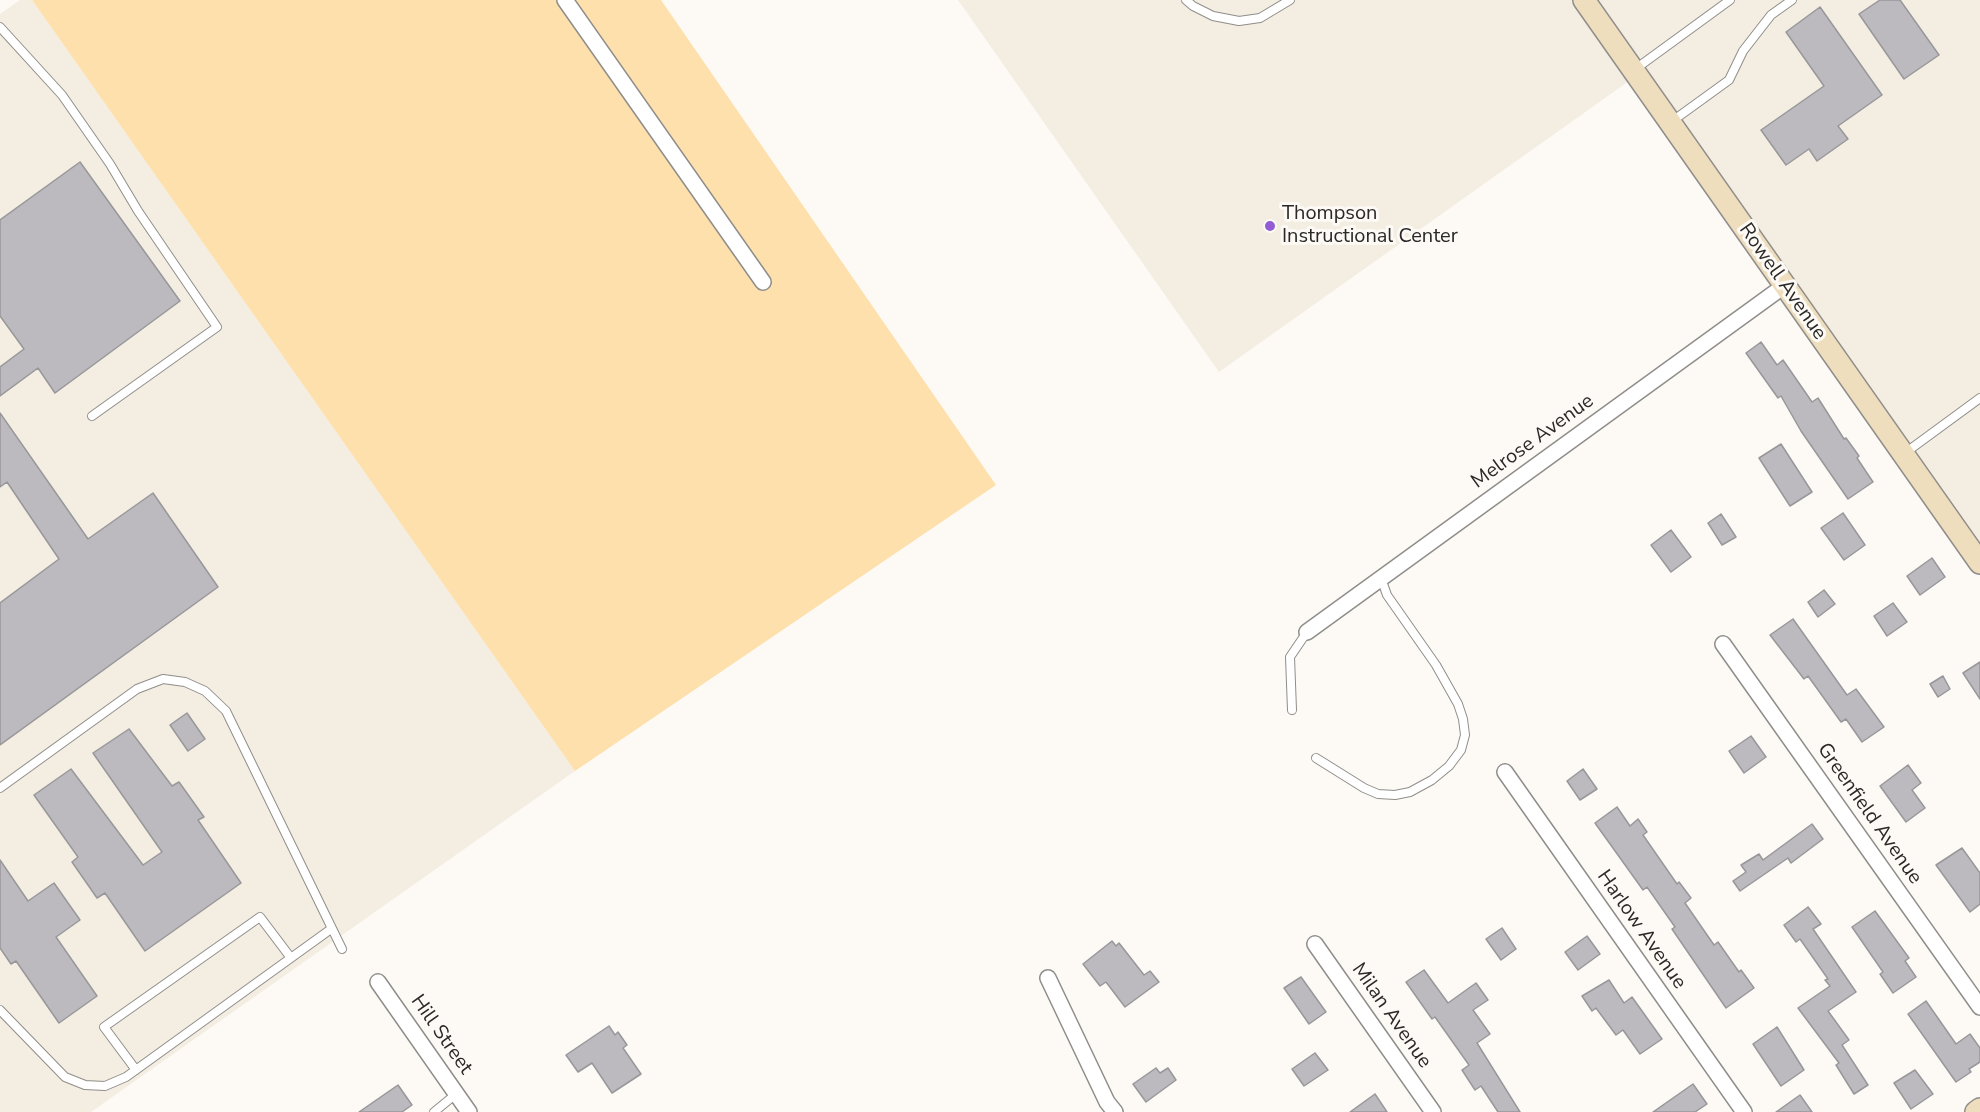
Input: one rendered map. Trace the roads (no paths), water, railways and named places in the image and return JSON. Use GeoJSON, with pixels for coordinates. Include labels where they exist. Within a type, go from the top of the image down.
{"type":"FeatureCollection","features":[{"type":"Feature","properties":{"kind":"street"},"geometry":{"type":"LineString","coordinates":[[565,0],[763,282]]}},
{"type":"Feature","properties":{"kind":"street","name":"Rowell Avenue"},"geometry":{"type":"LineString","coordinates":[[1584,0],[1980,563]]}},
{"type":"Feature","properties":{"kind":"street","name":"Melrose Avenue"},"geometry":{"type":"LineString","coordinates":[[1307,632],[1784,286]]}},
{"type":"Feature","properties":{"kind":"street","name":"Greenfield Avenue"},"geometry":{"type":"LineString","coordinates":[[1723,644],[1980,1007]]}},
{"type":"Feature","properties":{"kind":"street","name":"Harlow Avenue"},"geometry":{"type":"LineString","coordinates":[[1505,772],[1744,1112]]}},
{"type":"Feature","properties":{"kind":"street","name":"Milan Avenue"},"geometry":{"type":"LineString","coordinates":[[1315,945],[1433,1112]]}},
{"type":"Feature","properties":{"kind":"street"},"geometry":{"type":"LineString","coordinates":[[1048,978],[1107,1102],[1114,1112]]}},
{"type":"Feature","properties":{"kind":"street","name":"Hill Street"},"geometry":{"type":"LineString","coordinates":[[378,982],[469,1112]]}},
{"type":"Feature","properties":{"kind":"street"},"geometry":{"type":"LineString","coordinates":[[1976,1112],[1980,1109]]}},
{"type":"Feature","properties":{"kind":"lane"},"geometry":{"type":"LineString","coordinates":[[1186,0],[1213,16],[1239,21],[1260,18],[1290,0]]}},
{"type":"Feature","properties":{"kind":"lane"},"geometry":{"type":"LineString","coordinates":[[1633,71],[1730,0]]}},
{"type":"Feature","properties":{"kind":"lane"},"geometry":{"type":"LineString","coordinates":[[1669,123],[1729,80],[1743,51],[1771,15],[1792,0]]}},
{"type":"Feature","properties":{"kind":"lane"},"geometry":{"type":"LineString","coordinates":[[0,27],[62,95],[217,327],[92,417]]}},
{"type":"Feature","properties":{"kind":"lane"},"geometry":{"type":"LineString","coordinates":[[1904,453],[1980,398]]}},
{"type":"Feature","properties":{"kind":"lane"},"geometry":{"type":"LineString","coordinates":[[1316,758],[1364,788],[1378,794],[1395,795],[1410,792],[1432,780],[1449,766],[1461,750],[1465,735],[1458,704],[1436,664],[1387,595],[1381,578]]}},
{"type":"Feature","properties":{"kind":"lane"},"geometry":{"type":"LineString","coordinates":[[1292,710],[1290,657],[1307,632]]}},
{"type":"Feature","properties":{"kind":"lane"},"geometry":{"type":"LineString","coordinates":[[0,788],[137,689],[163,679],[185,682],[205,691],[226,711],[342,950]]}},
{"type":"Feature","properties":{"kind":"lane"},"geometry":{"type":"LineString","coordinates":[[136,1070],[104,1028],[260,917],[291,958]]}},
{"type":"Feature","properties":{"kind":"lane"},"geometry":{"type":"LineString","coordinates":[[0,1010],[64,1077],[85,1085],[105,1086],[126,1077],[331,929]]}},
{"type":"Feature","properties":{"kind":"lane"},"geometry":{"type":"LineString","coordinates":[[434,1112],[456,1094]]}},
{"type":"Feature","properties":{"kind":"place","name":"Thompson Instructional Center"},"geometry":{"type":"Point","coordinates":[1270,226]}}]}
